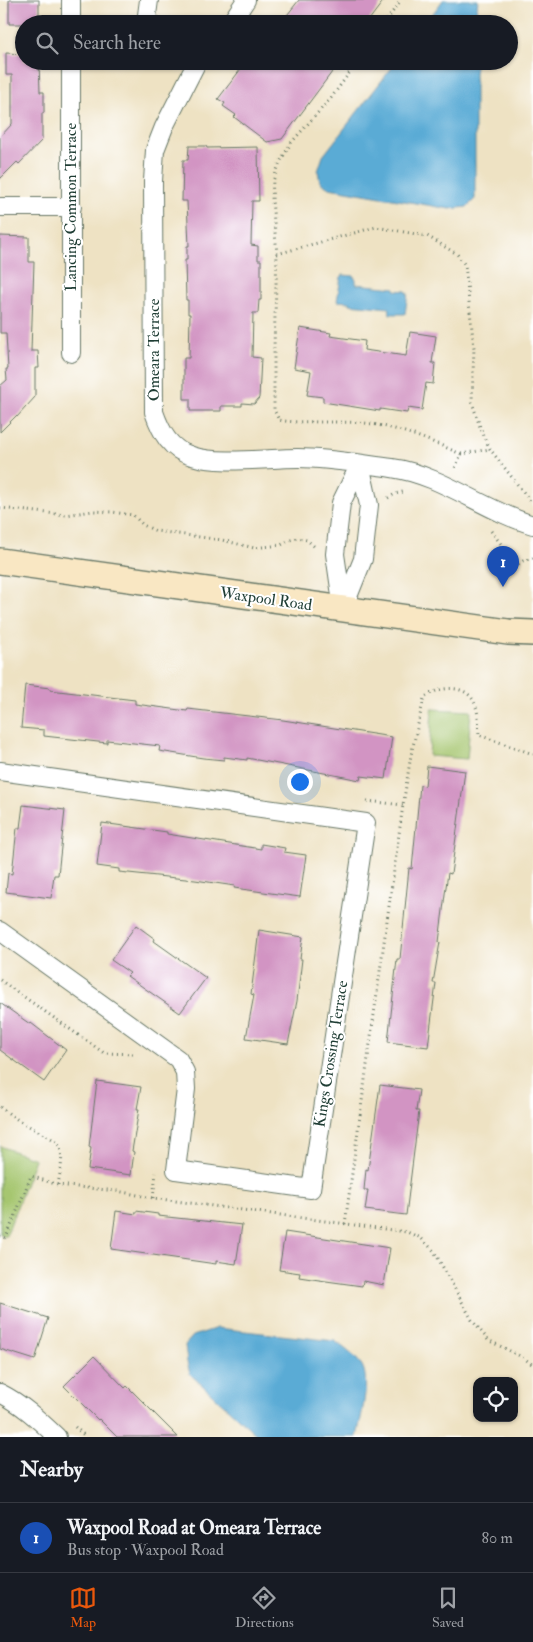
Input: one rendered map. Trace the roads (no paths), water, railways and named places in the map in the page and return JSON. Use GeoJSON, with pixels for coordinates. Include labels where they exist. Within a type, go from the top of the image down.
{"type":"FeatureCollection","features":[{"type":"Feature","properties":{"kind":"street"},"geometry":{"type":"LineString","coordinates":[[71,0],[71,15]]}},
{"type":"Feature","properties":{"kind":"street"},"geometry":{"type":"LineString","coordinates":[[147,15],[149,0]]}},
{"type":"Feature","properties":{"kind":"street"},"geometry":{"type":"LineString","coordinates":[[236,15],[246,0]]}},
{"type":"Feature","properties":{"kind":"street","name":"Lancing Common Terrace"},"geometry":{"type":"LineString","coordinates":[[71,70],[71,353]]}},
{"type":"Feature","properties":{"kind":"street","name":"Omeara Terrace"},"geometry":{"type":"LineString","coordinates":[[191,70],[155,150],[153,181],[154,412],[161,432],[174,446],[189,456],[207,460],[314,458],[395,468],[426,476],[499,512],[533,524]]}},
{"type":"Feature","properties":{"kind":"street"},"geometry":{"type":"LineString","coordinates":[[0,207],[72,207]]}},
{"type":"Feature","properties":{"kind":"street"},"geometry":{"type":"LineString","coordinates":[[343,610],[335,554],[341,503],[360,464]]}},
{"type":"Feature","properties":{"kind":"street"},"geometry":{"type":"LineString","coordinates":[[343,610],[364,558],[369,505],[360,464]]}},
{"type":"Feature","properties":{"kind":"street","name":"Waxpool Road"},"geometry":{"type":"LineString","coordinates":[[0,561],[343,610],[508,632],[533,633]]}},
{"type":"Feature","properties":{"kind":"street","name":"Kings Crossing Terrace"},"geometry":{"type":"LineString","coordinates":[[0,771],[366,823],[311,1189],[176,1170],[186,1089],[185,1072],[178,1058],[0,931]]}},
{"type":"Feature","properties":{"kind":"street"},"geometry":{"type":"LineString","coordinates":[[0,1393],[32,1413],[57,1437]]}},
{"type":"Feature","properties":{"kind":"water"},"geometry":{"type":"Polygon","coordinates":[[[443,0],[478,0],[476,15],[432,15],[443,0]]]}},
{"type":"Feature","properties":{"kind":"water"},"geometry":{"type":"Polygon","coordinates":[[[390,70],[475,70],[475,199],[467,207],[450,209],[329,188],[320,182],[318,171],[323,156],[390,70]]]}},
{"type":"Feature","properties":{"kind":"water"},"geometry":{"type":"Polygon","coordinates":[[[343,275],[354,276],[356,284],[406,291],[408,293],[405,314],[390,314],[389,308],[337,301],[343,275]]]}},
{"type":"Feature","properties":{"kind":"water"},"geometry":{"type":"Polygon","coordinates":[[[217,1328],[335,1341],[342,1346],[361,1364],[364,1371],[364,1400],[357,1437],[259,1437],[190,1374],[185,1345],[193,1336],[217,1328]]]}},
{"type":"Feature","properties":{"kind":"place","name":"Waxpool Road at Omeara Terrace"},"geometry":{"type":"Point","coordinates":[503,587]}}]}
